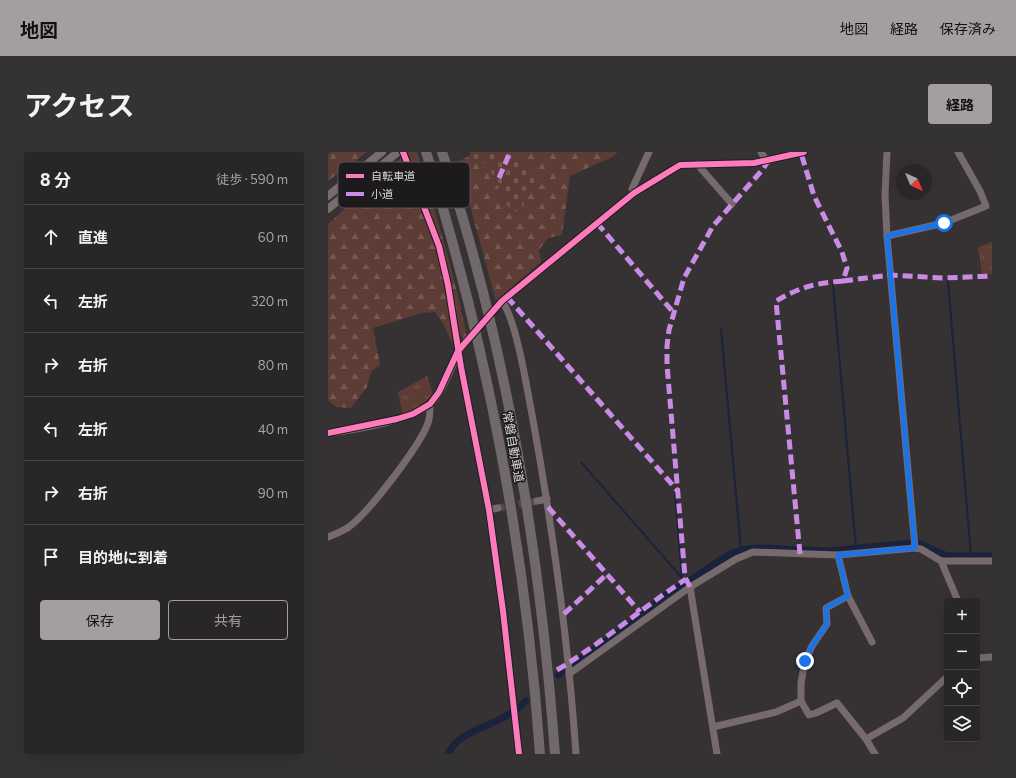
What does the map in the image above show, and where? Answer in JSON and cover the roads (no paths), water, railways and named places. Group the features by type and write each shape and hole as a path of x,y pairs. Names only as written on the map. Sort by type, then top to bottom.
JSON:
{"highway":[{"name":"常磐自動車道","path":"426,152 429,162"},
{"name":"常磐自動車道","path":"442,152 445,162"},
{"name":"常磐自動車道","path":"443,208 452,236 492,405 523,590 534,679 540,754"},
{"name":"常磐自動車道","path":"459,208 506,394 523,490 538,587 549,675 555,754"}],"main road":[{"path":"370,162 382,152"},
{"path":"386,162 398,152"},
{"path":"328,196 338,188"},
{"path":"328,209 338,201"}],"street":[{"path":"403,152 407,162"},
{"path":"634,193 632,189 649,152"},
{"path":"761,152 767,162"},
{"path":"496,308 502,301 634,193 680,165 767,162 804,152"},
{"path":"887,152 885,195 887,236 915,548"},
{"path":"887,236 944,223 986,206 980,191 958,152"},
{"path":"697,164 732,204"},
{"path":"424,208 439,246 489,510 506,634 519,754"},
{"path":"502,301 510,317 526,379 547,499 564,614 576,754"},
{"path":"328,433 345,431 413,414 430,404 439,392 458,351 467,339"},
{"path":"328,537 349,527 367,510 403,464 426,428 430,418 430,404"},
{"path":"537,501 547,499"},
{"path":"489,510 498,508"},
{"path":"569,674 690,587 736,558 753,552 838,555 915,548 921,549 941,561 992,561"},
{"path":"838,555 848,596 872,642"},
{"path":"941,561 957,598"},
{"path":"690,587 717,754"},
{"path":"848,596 826,608 827,624 812,646 805,661 801,683 801,701 809,715 837,702 866,739 875,754"},
{"path":"980,658 992,657"},
{"path":"866,739 903,718 944,680"},
{"path":"713,727 776,712 801,701"}],"waterway":[{"path":"948,281 971,556"},
{"path":"833,285 856,549"},
{"path":"721,329 741,550"},
{"path":"581,462 682,578"},
{"path":"675,493 682,578"},
{"path":"802,550 828,551 910,543"},
{"path":"918,543 947,556 992,556"},
{"path":"689,581 720,560 738,551 755,548 796,550"},
{"path":"572,665 639,618 663,597 686,583"},
{"path":"558,675 565,670"},
{"path":"518,708 526,701"},
{"path":"448,754 460,739 512,712"}],"tunnel":[{"path":"467,339 496,308"},
{"path":"498,508 537,501"}]}
